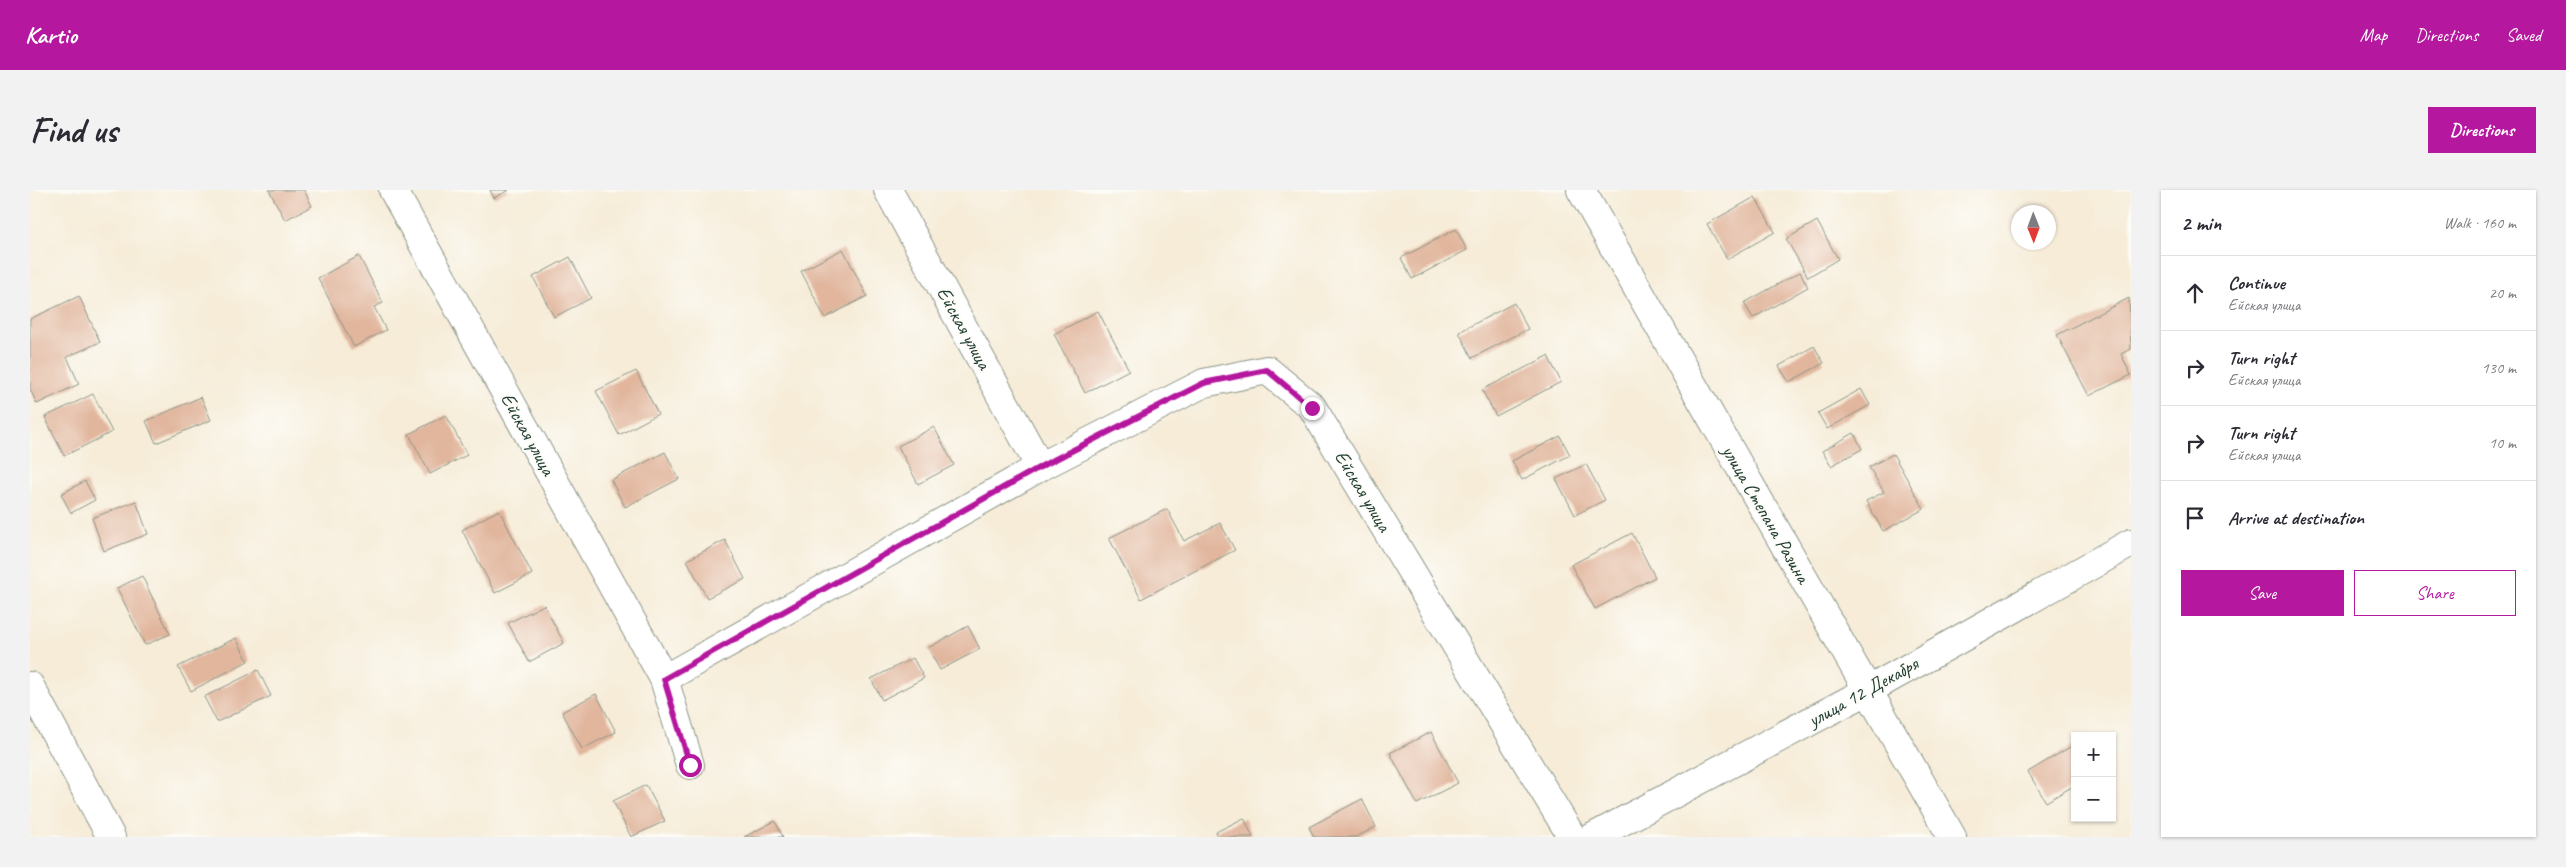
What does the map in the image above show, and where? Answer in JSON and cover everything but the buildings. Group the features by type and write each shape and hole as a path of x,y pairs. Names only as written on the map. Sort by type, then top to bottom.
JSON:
{"street":[{"name":"Ейская улица","path":"393,190 664,679 690,765"},
{"name":"Ейская улица","path":"888,190 1040,467"},
{"name":"улица Степана Разина","path":"1581,190 1952,837"},
{"name":"Ейская улица","path":"664,679 1040,467 1204,383 1267,370 1312,408 1572,837"},
{"name":"улица 12 Декабря","path":"1592,837 1867,691 2131,543"},
{"path":"30,686 111,837"}],"route":[{"path":"690,765 664,679 1040,467 1204,383 1267,370 1312,408"}]}
